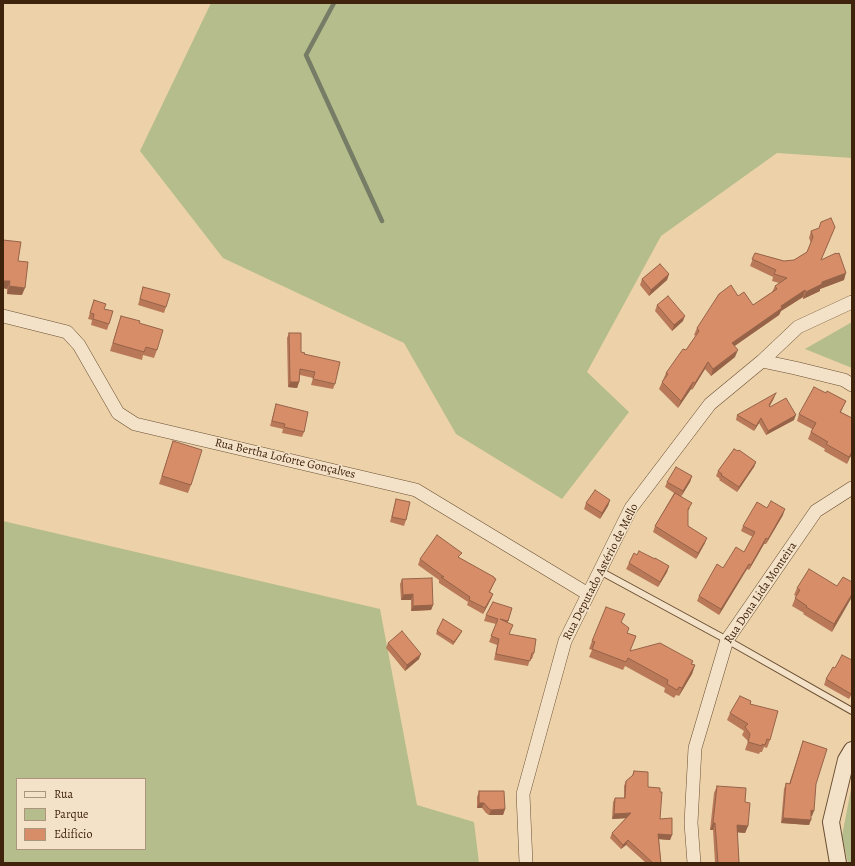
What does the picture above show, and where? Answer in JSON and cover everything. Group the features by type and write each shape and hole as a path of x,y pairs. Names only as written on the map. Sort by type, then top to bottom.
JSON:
{"street":[{"name":"Rua Deputado Astério de Mello","path":"526,863 523,794 565,641 631,508 710,404 762,361 798,327 852,302"},
{"name":"Rua Bertha Loforte Gonçalves","path":"3,316 67,332 79,345 118,413 135,424 416,490 588,594"},
{"path":"762,361 844,380 852,385"},
{"name":"Rua Dona Lida Monteira","path":"694,863 691,823 695,748 727,640 816,511 852,488"},
{"path":"838,863 831,822 846,760 852,750"}],"lane":[{"path":"600,571 727,640 852,711"}],"green space":[{"path":"211,3 852,3 852,158 777,153 661,236 587,372 629,412 562,499 456,434 404,343 223,258 140,151"},
{"path":"852,322 852,368 805,349"},
{"path":"3,521 380,609 417,805 474,822 479,863 3,863"},
{"path":"852,784 852,863 848,863 842,836"}],"building":[{"path":"831,218 835,227 821,260 839,253 846,273 822,282 822,284 806,292 805,290 732,343 738,350 713,369 708,362 695,383 693,382 681,401 662,382 668,374 666,373 683,349 686,350 699,331 697,328 719,294 731,285 738,296 744,292 753,305 777,289 775,286 787,278 774,274 776,270 752,259 755,253 784,261 794,260 807,252 813,237 811,231 819,228 821,222"},
{"path":"3,240 21,242 18,261 28,262 25,288 9,286 10,281 3,281"},
{"path":"660,264 669,274 651,290 642,279"},
{"path":"143,287 170,294 166,307 140,299"},
{"path":"668,296 685,316 674,325 657,305"},
{"path":"94,300 106,304 104,309 113,311 109,324 93,319 94,314 90,313"},
{"path":"121,316 140,321 139,323 163,330 157,350 146,347 144,352 113,343"},
{"path":"289,333 301,333 301,352 305,353 304,354 340,362 335,384 313,379 315,372 300,369 299,382 290,382"},
{"path":"814,387 826,393 827,391 846,401 840,412 852,418 852,452 849,457 826,444 828,442 811,432 816,423 799,414"},
{"path":"776,393 769,405 770,407 786,398 796,415 768,431 761,418 756,426 737,415"},
{"path":"276,404 308,412 304,432 284,427 285,424 272,421"},
{"path":"173,441 202,450 191,485 162,476"},
{"path":"734,449 739,450 756,462 739,487 721,475 722,474 718,471"},
{"path":"676,467 692,476 683,491 667,482"},
{"path":"595,490 610,500 602,513 586,503"},
{"path":"675,493 692,503 688,509 688,526 707,538 698,553 655,526"},
{"path":"396,499 410,502 406,520 392,517"},
{"path":"771,501 785,509 768,539 766,538 751,565 749,564 721,609 699,596 717,564 723,568 736,547 744,552 755,532 743,526 757,502 767,508"},
{"path":"437,535 462,553 458,557 496,579 489,592 493,594 485,608 469,600 470,597 441,577 444,577 420,559"},
{"path":"639,551 669,566 660,582 629,563 634,553 637,555"},
{"path":"809,569 837,586 843,577 852,582 852,594 834,624 806,607 807,606 795,598 800,590 797,588"},
{"path":"432,578 433,605 413,606 413,594 403,595 402,579"},
{"path":"493,602 512,608 508,621 500,619 513,625 509,634 536,639 534,653 532,653 530,661 496,654 499,639 491,636 498,619 486,615"},
{"path":"606,607 625,614 621,622 629,628 627,633 636,636 630,651 660,643 693,661 691,664 695,665 682,688 679,687 677,690 667,684 668,680 628,658 626,662 592,649 595,642 592,641"},
{"path":"443,619 462,631 454,642 437,631"},
{"path":"402,631 421,654 407,665 388,643"},
{"path":"842,655 852,660 851,694 826,679 833,667 835,668"},
{"path":"740,696 751,701 750,704 778,711 770,740 767,739 765,745 762,744 762,746 748,742 750,734 745,727 748,724 730,713"},
{"path":"803,741 827,749 816,784 814,811 811,810 811,820 783,818 786,783 790,784"},
{"path":"634,771 648,772 648,787 660,788 660,792 662,792 660,819 672,818 672,835 658,834 661,863 653,863 628,840 623,845 612,833 631,813 614,814 615,798 625,798 626,781 633,775"},
{"path":"717,786 746,788 745,802 750,803 748,826 737,825 739,862 737,863 718,863 715,823 713,823"},
{"path":"479,791 504,791 505,809 491,810 484,803 479,803"}],"waterway":[{"path":"334,3 306,55 382,221"}]}
